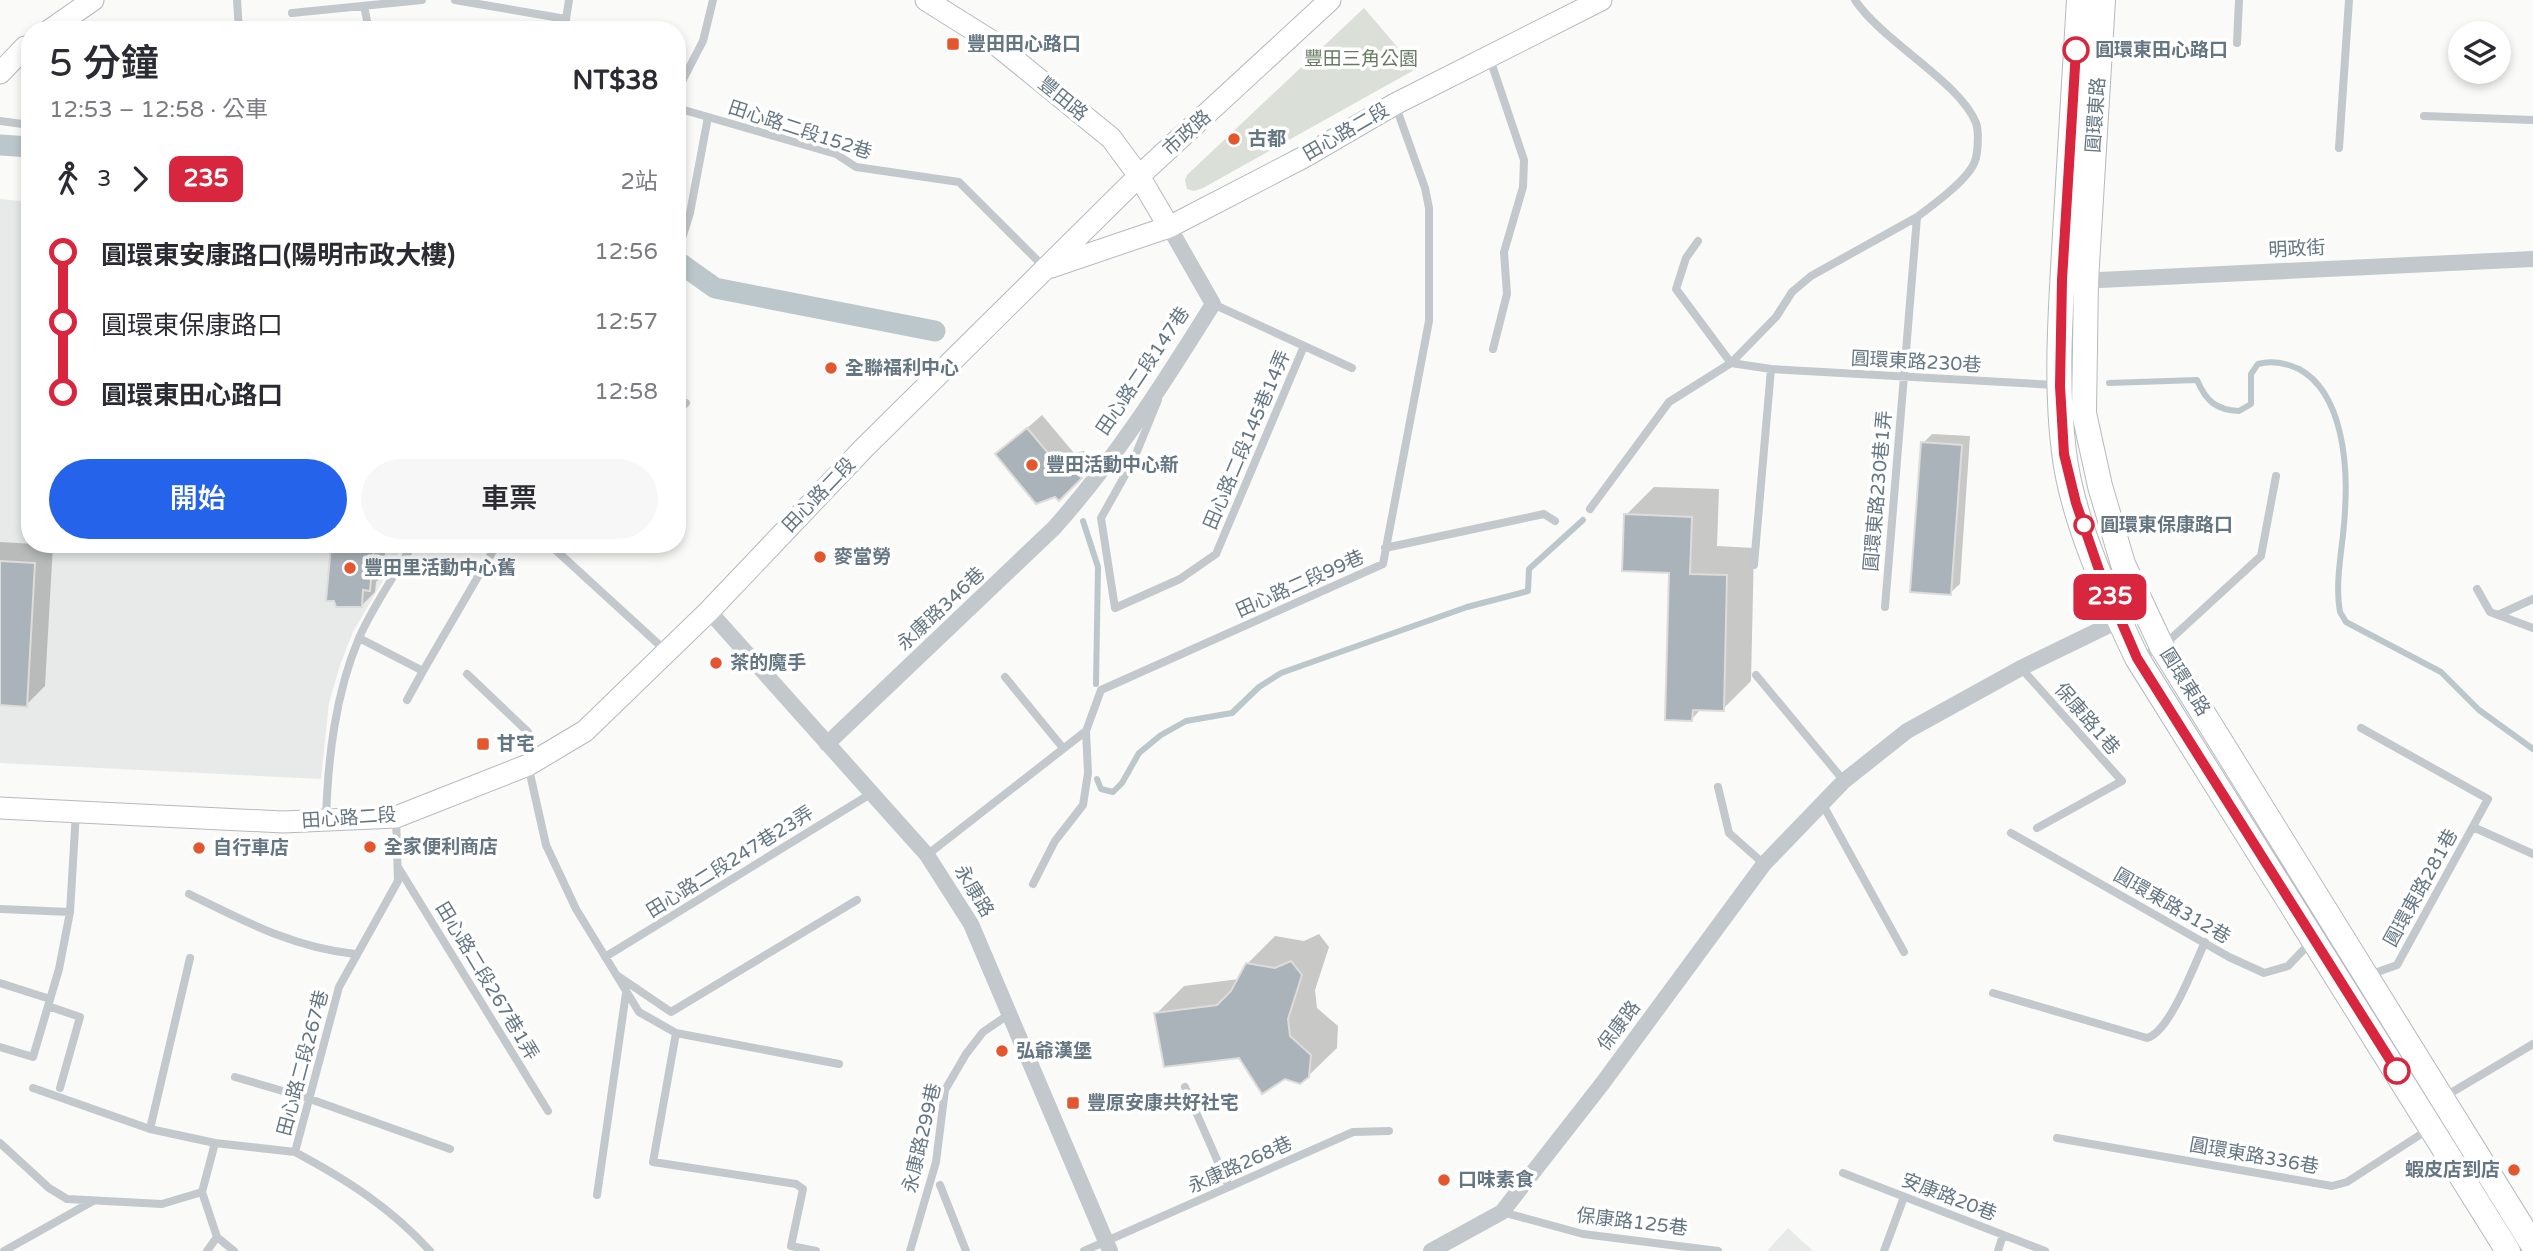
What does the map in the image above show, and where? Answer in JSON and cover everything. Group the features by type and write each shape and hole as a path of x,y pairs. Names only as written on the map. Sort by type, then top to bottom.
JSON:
{"main road":[{"name":"圓環東路","path":"2079,0 2074,281 2084,413 2100,486 2123,564 2162,647 2533,1245"},
{"name":"圓環東路","path":"2103,0 2074,281 2060,386 2064,454 2076,503 2119,621 2137,658 2508,1251"}],"street":[{"path":"63,21 93,0"},
{"name":"豐田路","path":"926,0 993,41 1111,138 1139,176 1169,227"},
{"name":"市政路","path":"1046,269 1139,176 1330,0"},
{"name":"田心路二段","path":"0,808 326,822 396,817 528,765 584,731 709,611 863,449 1046,269 1169,227 1304,157 1395,104 1601,0"},
{"path":"0,49 21,46"},
{"path":"0,62 21,49"},
{"path":"0,73 21,51"},
{"name":"田心路二段147巷","path":"1079,500 1170,372 1213,304 1169,227"},
{"name":"明政街","path":"2074,281 2533,259"},
{"name":"永康路346巷","path":"827,744 989,593 1079,500"},
{"name":"保康路","path":"1431,1251 1502,1212 1602,1084 1764,864 1844,781 1907,732 2021,667 2142,608"},
{"name":"永康路","path":"709,611 927,855 971,924 1108,1247"},
{"path":"2526,1251 2533,1245"}],"lane":[{"path":"237,0 238,21"},
{"path":"292,13 422,0"},
{"path":"455,0 566,19 569,0"},
{"path":"686,74 703,41 713,0"},
{"path":"1590,509 1669,402 1731,363 1776,317 1792,292 1811,276 1917,217 1945,195 1975,162 1977,125 1965,104 1884,33 1855,0"},
{"path":"2237,43 2239,0"},
{"path":"2339,148 2348,0"},
{"path":"365,6 368,21"},
{"path":"1490,56 1524,160 1524,187 1504,253 1507,294 1493,349"},
{"name":"田心路二段99巷","path":"1086,731 1101,690 1383,564 1429,321 1429,208 1425,188 1395,104"},
{"name":"田心路二段152巷","path":"686,111 836,154 856,167 959,183 1046,269"},
{"path":"2424,116 2533,120"},
{"path":"686,226 708,117"},
{"path":"0,121 21,124"},
{"name":"圓環東路230巷1弄","path":"1885,607 1917,217"},
{"path":"1698,242 1686,258 1675,289 1731,363"},
{"path":"1213,304 1352,368"},
{"name":"田心路二段145巷14弄","path":"1170,372 1133,461 1101,518 1115,608 1180,579 1216,554 1304,346"},
{"name":"圓環東路230巷","path":"1731,363 1771,369 2060,386"},
{"path":"1754,565 1771,369"},
{"path":"2137,658 2162,647 2261,556 2276,475"},
{"path":"1385,548 1544,514 1555,521"},
{"path":"326,822 328,775 337,710 359,638 408,553"},
{"path":"407,700 492,553"},
{"path":"559,553 666,651"},
{"path":"2477,589 2490,612 2533,628"},
{"path":"2498,615 2533,599"},
{"path":"359,638 423,671"},
{"name":"保康路1巷","path":"2021,667 2122,780 2037,828"},
{"path":"467,674 528,732 528,765 546,845 576,909 639,1012 676,1033 839,1064"},
{"path":"1756,675 1844,781"},
{"path":"1005,677 1063,747"},
{"name":"圓環東路281巷","path":"2361,728 2488,799 2397,965 2367,976"},
{"path":"927,855 1086,731"},
{"path":"1033,884 1055,841 1083,805 1088,773 1086,731"},
{"path":"1718,787 1729,833 1764,864"},
{"name":"田心路二段247巷23弄","path":"605,957 872,793"},
{"path":"1823,805 1904,951"},
{"path":"0,1047 33,1057 70,912 76,810"},
{"name":"田心路二段267巷","path":"33,1088 150,1129 215,1143 296,1152 339,987 398,881 396,817"},
{"path":"2473,827 2533,854"},
{"name":"圓環東路312巷","path":"2011,833 2264,973 2288,967 2314,939"},
{"name":"田心路二段267巷1弄","path":"398,867 548,1111"},
{"path":"189,894 275,936 321,951 355,954"},
{"path":"615,974 671,1012 857,901"},
{"path":"0,909 70,912"},
{"path":"1993,993 2147,1038 2154,1036 2166,1023 2205,942"},
{"path":"150,1129 190,958"},
{"path":"0,983 80,1017 61,1088"},
{"path":"597,1195 626,993"},
{"name":"永康路299巷","path":"910,1251 936,1162 946,1090 966,1054 983,1032 1011,1013"},
{"path":"676,1033 653,1163 796,1184 803,1189 791,1246 816,1251"},
{"path":"2441,1098 2533,1045"},
{"path":"235,1077 310,1099 450,1149"},
{"path":"1185,1087 1229,1187"},
{"name":"圓環東路336巷","path":"2056,1138 2332,1186 2347,1182 2432,1127"},
{"name":"永康路268巷","path":"1084,1251 1108,1247 1229,1187 1353,1132 1389,1131"},
{"path":"0,1143 49,1188 68,1199 162,1204 202,1192"},
{"path":"215,1143 202,1192 217,1237 234,1251"},
{"path":"296,1152 358,1186 409,1228 430,1251"},
{"name":"安康路20巷","path":"1843,1173 2045,1251"},
{"path":"940,1185 966,1251"},
{"path":"1884,1251 1904,1197"},
{"path":"4,1251 96,1199"},
{"name":"保康路125巷","path":"1502,1212 1583,1234 1718,1251"},
{"path":"1998,1251 2003,1235"},
{"path":"207,1251 217,1237"}],"shaded area":[{"path":"0,199 21,201 21,553 399,553 353,632 340,665 329,703 321,779 0,763"},
{"path":"1788,1228 1813,1251 1767,1251"}],"green space":[{"name":"豐田三角公園","path":"1364,8 1416,69 1203,188 1194,191 1187,189 1187,175"}],"building":[{"name":"豐田活動中心新","path":"1027,428 1059,466 1069,464 1082,478 1059,501 1055,497 1036,504 995,454"},
{"path":"1921,442 1962,445 1951,595 1910,592"},
{"path":"1624,514 1692,517 1690,574 1727,575 1724,711 1693,710 1692,721 1665,720 1669,573 1622,571"},
{"name":"豐田里活動中心舊","path":"330,553 373,553 370,591 363,590 362,607 336,607 334,601 326,601"},
{"path":"0,561 35,563 27,707 0,705"},
{"path":"1291,961 1302,975 1288,1019 1290,1036 1311,1055 1309,1077 1300,1084 1285,1079 1262,1094 1239,1058 1164,1067 1154,1013 1217,1005 1231,991 1246,963 1275,968"}],"waterway":[{"path":"0,145 21,146"},
{"path":"686,267 715,288 935,331"},
{"path":"2109,383 2197,380 2204,394 2213,403 2224,409 2239,411 2251,404 2251,374 2258,364 2274,362 2289,365 2314,380 2334,412 2343,452 2346,492 2339,574 2340,612 2346,622 2441,672 2479,710 2533,749"},
{"path":"1097,779 1101,789 1113,792 1122,783 1139,753 1161,735 1186,721 1232,713 1259,687 1281,673 1467,607 1528,591 1529,569 1583,520"},
{"path":"1083,521 1098,567 1096,684"}],"bus line":[{"name":"235","path":"2076,50 2062,280 2060,386 2064,454 2076,503 2119,621 2137,658 2397,1071"}],"place":[{"name":"豐田田心路口","path":"953,44"},
{"name":"圓環東田心路口","path":"2076,50"},
{"name":"古都","path":"1234,139"},
{"name":"全聯福利中心","path":"831,368"},
{"name":"豐田活動中心新","path":"1032,465"},
{"name":"圓環東保康路口","path":"2084,525"},
{"name":"麥當勞","path":"820,557"},
{"name":"豐田里活動中心舊","path":"350,568"},
{"name":"茶的魔手","path":"716,663"},
{"name":"甘宅","path":"483,744"},
{"name":"全家便利商店","path":"370,847"},
{"name":"自行車店","path":"199,848"},
{"name":"弘爺漢堡","path":"1002,1051"},
{"name":"豐原安康共好社宅","path":"1073,1103"},
{"name":"蝦皮店到店","path":"2514,1170"},
{"name":"口味素食","path":"1444,1180"}]}
